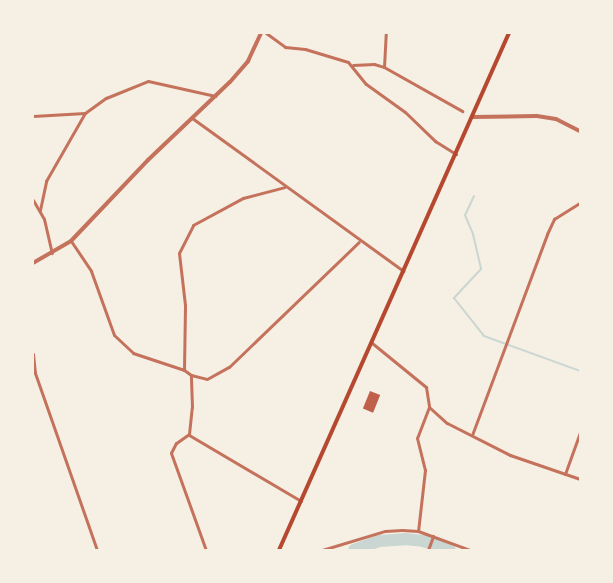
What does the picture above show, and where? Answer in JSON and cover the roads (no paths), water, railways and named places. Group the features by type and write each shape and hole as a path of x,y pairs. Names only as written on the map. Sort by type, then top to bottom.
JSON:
{"main road":[{"path":"279,550 509,33"}],"street":[{"path":"33,263 71,241 216,96 248,61 261,33"},
{"path":"267,33 285,47 305,49 352,65 374,64 384,67 462,111"},
{"path":"384,67 386,33"},
{"path":"352,65 366,84 405,112 435,141 456,154"},
{"path":"40,210 46,181 85,113 106,98 148,81 216,96"},
{"path":"33,116 85,113"},
{"path":"472,117 537,116 556,119 580,131"},
{"path":"192,118 359,242 403,271"},
{"path":"184,370 185,305 179,253 186,236 193,225 243,198 285,187"},
{"path":"33,200 40,210 52,253"},
{"path":"472,435 547,234 554,219 580,203"},
{"path":"71,241 91,271 114,334 133,353 207,379 229,367 359,242"},
{"path":"372,343 423,382 426,387 429,407 417,438 425,470 424,504 418,531"},
{"path":"33,354 35,372 97,550"},
{"path":"189,435 192,407 191,375"},
{"path":"429,407 447,423 510,456 580,479"},
{"path":"565,474 580,432"},
{"path":"189,435 301,501"},
{"path":"189,435 176,443 171,453 206,550"},
{"path":"322,550 385,531 418,531 470,550"},
{"path":"428,550 433,536"}],"waterway":[{"path":"474,196 465,215 473,234 481,269 454,298 484,336 580,371"},
{"path":"354,550 379,541 405,539 423,541 450,550"}]}
